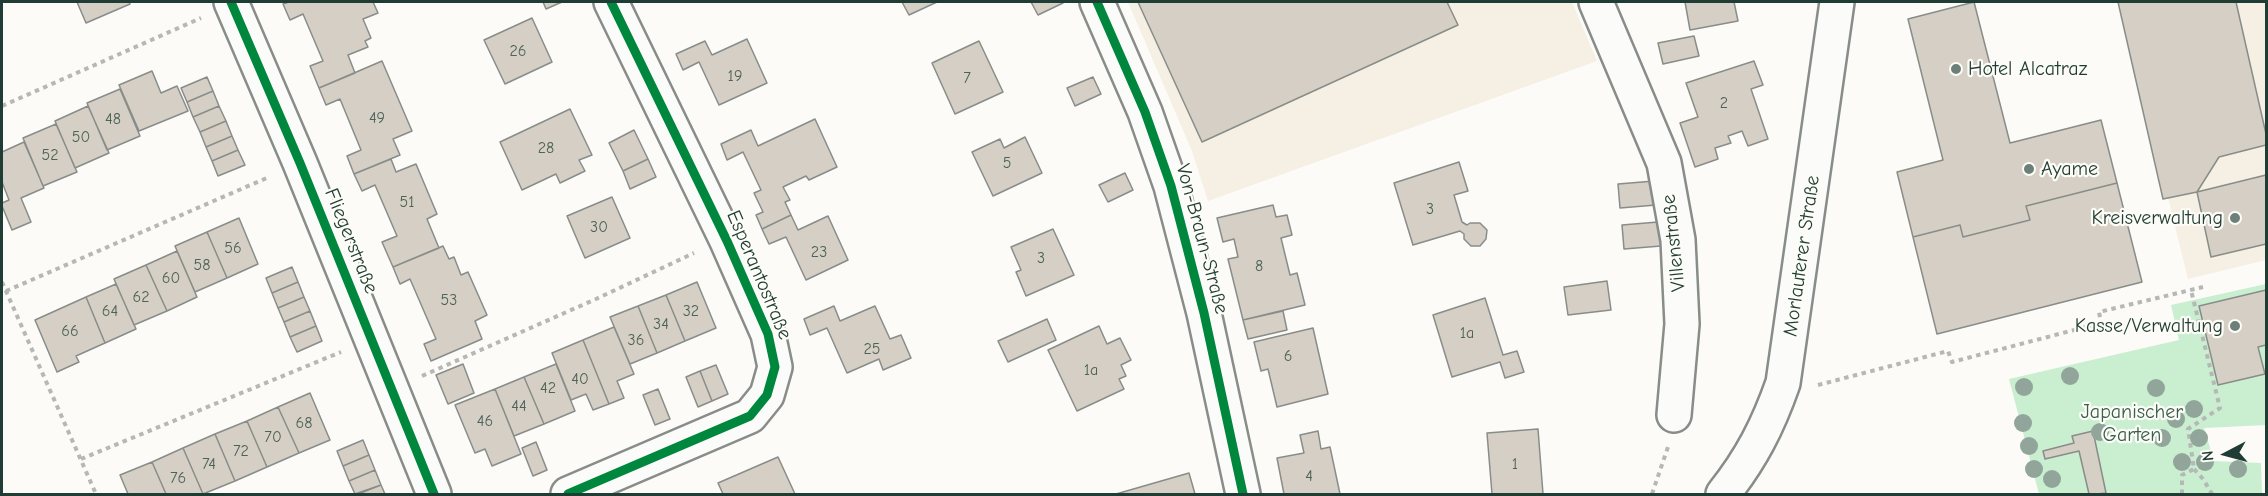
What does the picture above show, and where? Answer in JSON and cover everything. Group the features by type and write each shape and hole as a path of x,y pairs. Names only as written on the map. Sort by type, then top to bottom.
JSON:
{"street":[{"name":"Esperantostraße","path":"568,495 750,416 767,395 775,367 768,334 612,2"},
{"name":"Von-Braun-Straße","path":"1097,2 1145,112 1171,186 1204,313 1243,495"},
{"name":"Villenstraße","path":"1596,2 1664,163 1678,240 1682,324 1674,415"},
{"name":"Morlauterer Straße","path":"1723,495 1767,427 1784,383 1837,2"},
{"name":"Fliegerstraße","path":"218,9 300,163 434,495"}],"path":[{"path":"2,106 218,9"},
{"path":"6,291 270,176"},
{"path":"422,376 699,251"},
{"path":"2,282 96,495"},
{"path":"1816,385 1948,351 1952,362 2102,322 2099,312 2203,287"},
{"path":"2191,290 2220,408 2188,429 2194,470 2203,479 2212,495"},
{"path":"81,459 351,348"},
{"path":"1652,495 1668,445 1674,415"},
{"path":"2182,495 2182,475 2194,470"}],"shaded area":[{"path":"1128,2 1572,2 1597,61 1208,201 1192,151"},
{"path":"2120,2 2266,2 2266,260 2188,279"}],"green space":[{"name":"Japanischer Garten","path":"2266,284 2266,425 2204,428 2214,461 2261,463 2262,494 2039,494 2009,379 2179,340 2171,305"}],"building":[{"path":"77,2 129,2 130,4 86,23"},
{"path":"289,2 373,2 378,13 363,19 371,38 365,41 368,47 348,55 355,73 319,88 310,66 323,61 303,14 290,20 283,4"},
{"path":"543,2 562,2 546,9"},
{"path":"902,2 937,2 909,15"},
{"path":"1031,2 1062,2 1063,3 1038,15"},
{"path":"1138,2 1447,2 1458,25 1202,142"},
{"path":"1685,2 1734,2 1738,21 1690,30"},
{"name":"Hotel Alcatraz","path":"1974,2 2010,143 2101,120 2117,183 2026,206 2030,220 1963,237 1960,225 1913,237 1897,172 1943,160 1908,19"},
{"path":"2118,2 2236,2 2266,134 2266,145 2219,157 2197,192 2163,199"},
{"path":"532,18 552,62 505,84 484,40"},
{"path":"1694,36 1699,56 1663,64 1658,43"},
{"path":"747,39 767,83 719,105 699,62 683,70 676,54 705,41 712,55"},
{"path":"979,41 1003,92 955,114 932,63"},
{"path":"382,61 412,131 393,139 400,155 354,174 347,156 361,150 340,99 326,105 319,88"},
{"path":"1754,61 1763,85 1751,89 1768,139 1748,146 1742,131 1728,136 1731,143 1715,148 1718,159 1695,167 1680,123 1698,117 1686,83"},
{"path":"152,71 161,93 177,86 188,111 139,131 119,85"},
{"path":"207,77 213,91 187,102 181,88"},
{"path":"1093,77 1101,94 1075,106 1067,88"},
{"path":"120,89 140,136 107,150 87,103"},
{"path":"213,91 219,106 193,117 187,102"},
{"path":"88,106 109,153 75,168 55,121"},
{"path":"219,106 226,121 200,132 193,117"},
{"path":"570,109 592,155 579,160 585,171 560,183 556,174 522,190 500,142"},
{"path":"815,119 837,167 809,180 806,176 783,187 790,200 785,202 791,215 762,229 756,215 763,212 754,193 761,190 743,152 727,160 721,144 751,130 758,146"},
{"path":"226,121 232,136 206,147 200,132"},
{"path":"56,124 77,172 43,186 23,138"},
{"path":"634,130 648,159 623,171 609,143"},
{"path":"232,136 238,150 212,161 206,147"},
{"path":"1025,137 1042,173 993,196 972,152 1000,139 1004,148"},
{"path":"24,142 44,188 21,198 31,222 12,230 2,206 2,203 9,200 2,182 2,152"},
{"path":"238,150 245,165 218,176 212,161"},
{"path":"391,159 396,172 416,164 437,214 427,219 439,248 393,267 382,242 397,236 375,185 362,191 354,174"},
{"path":"648,159 656,177 630,189 623,171"},
{"path":"1459,162 1468,191 1454,195 1462,222 1467,225 1480,223 1487,230 1486,239 1480,246 1471,246 1460,231 1413,245 1394,183"},
{"path":"1125,173 1133,190 1108,202 1099,185"},
{"name":"Kreisverwaltung","path":"2266,175 2266,244 2211,257 2197,192"},
{"path":"1654,181 1656,205 1620,208 1618,184"},
{"path":"2117,183 2142,282 1937,334 1913,237 1960,225 1963,237 2030,220 2026,206"},
{"path":"612,197 630,238 585,258 567,216"},
{"path":"1273,205 1276,217 1287,215 1292,235 1281,238 1290,275 1297,273 1305,305 1243,320 1228,259 1238,257 1234,239 1223,242 1217,218"},
{"path":"791,215 798,230 828,216 848,260 806,280 786,237 769,244 762,229"},
{"path":"239,218 258,264 227,278 207,232"},
{"path":"1658,222 1661,246 1624,249 1622,225"},
{"path":"1053,229 1074,275 1026,296 1016,272 1021,270 1011,247"},
{"path":"207,232 227,278 195,292 175,246"},
{"path":"443,246 449,259 454,257 461,275 468,272 487,315 475,321 482,339 431,361 424,344 436,339 410,279 400,284 393,267"},
{"path":"177,251 197,297 167,311 146,265"},
{"path":"146,265 167,311 134,325 114,279"},
{"path":"292,267 298,282 272,293 266,278"},
{"path":"1607,281 1611,310 1568,315 1564,287"},
{"path":"298,282 304,297 278,308 272,293"},
{"path":"697,282 716,328 685,341 666,295"},
{"path":"116,284 136,329 105,343 86,297"},
{"name":"Kasse/Verwaltung","path":"2266,290 2266,345 2258,347 2265,374 2218,385 2199,306"},
{"path":"666,295 685,341 657,353 638,306"},
{"path":"86,297 105,343 76,356 79,362 57,372 35,320"},
{"path":"304,297 310,311 284,322 278,308"},
{"path":"1485,298 1503,355 1517,351 1524,372 1505,378 1500,362 1452,377 1433,315"},
{"path":"638,306 657,353 630,364 610,317"},
{"path":"834,306 840,321 875,306 890,339 901,335 911,358 883,370 879,359 847,373 827,328 810,335 804,319"},
{"path":"310,311 316,326 290,337 284,322"},
{"path":"1283,311 1287,330 1248,339 1243,320"},
{"path":"1047,319 1056,340 1008,362 998,341"},
{"path":"316,326 322,341 297,352 290,337"},
{"path":"1099,326 1107,344 1120,338 1131,360 1121,365 1126,376 1119,379 1124,389 1077,411 1048,350"},
{"path":"614,327 634,374 617,381 624,398 609,404 583,340"},
{"path":"1313,328 1328,394 1277,407 1268,369 1261,371 1254,342"},
{"path":"583,340 609,404 593,410 586,394 571,400 552,353"},
{"path":"463,364 474,393 448,404 436,375"},
{"path":"556,364 575,411 544,424 524,377"},
{"path":"716,365 728,394 712,401 700,371"},
{"path":"700,371 712,401 698,407 686,377"},
{"path":"524,377 544,424 514,436 495,389"},
{"path":"495,389 521,454 492,466 485,449 475,453 455,405"},
{"path":"658,389 670,419 655,425 643,395"},
{"path":"310,393 330,440 299,453 278,407"},
{"path":"278,407 299,453 267,467 247,421"},
{"path":"247,421 267,467 235,481 215,434"},
{"path":"1538,429 1543,494 1492,494 1487,433"},
{"path":"1318,431 1321,449 1330,447 1340,494 1284,494 1277,458 1304,453 1300,435"},
{"path":"2093,431 2106,493 2089,494 2079,451 2045,459 2043,451 2074,443 2072,436"},
{"path":"215,434 235,481 203,494 183,448"},
{"path":"363,440 369,455 343,466 337,451"},
{"path":"536,442 547,470 533,476 522,448"},
{"path":"183,448 203,494 166,494 152,462"},
{"path":"369,455 375,470 349,481 343,466"},
{"path":"778,457 795,494 723,494 718,483"},
{"path":"152,462 166,494 128,494 120,475"},
{"path":"375,470 381,485 355,494 349,481"},
{"path":"1189,473 1195,494 1116,494"},
{"path":"381,485 385,494 358,494"}],"cycle path":[{"path":"231,2 300,163 434,494"},
{"path":"568,494 750,416 767,395 775,367 768,334 727,241 611,2"},
{"path":"1097,2 1145,112 1171,186 1204,313 1243,494"}],"place":[{"name":"Hotel Alcatraz","path":"1956,69"},
{"name":"Ayame","path":"2029,169"},
{"name":"Kreisverwaltung","path":"2235,218"},
{"name":"Kasse/Verwaltung","path":"2235,326"}]}
